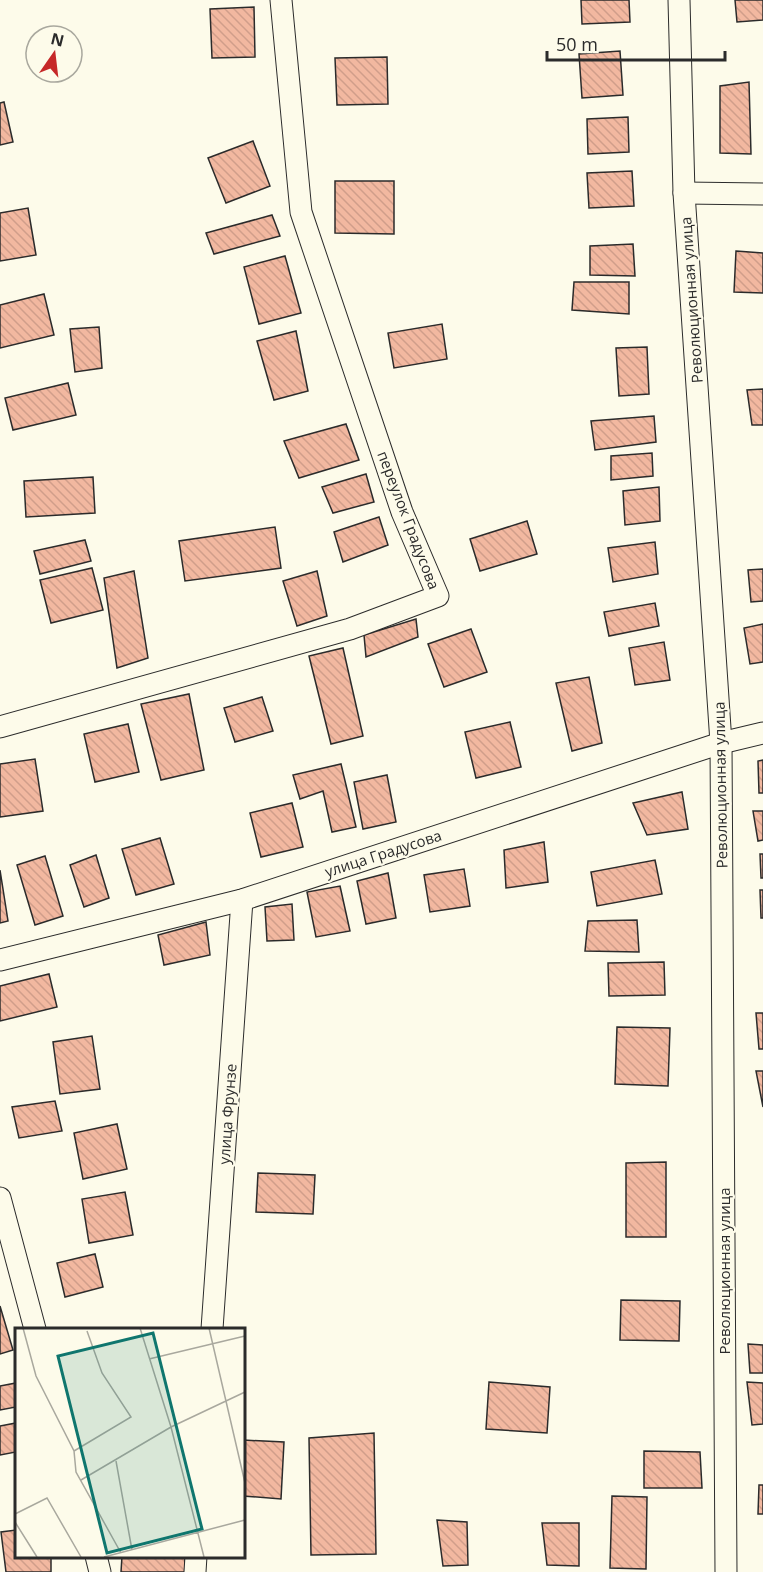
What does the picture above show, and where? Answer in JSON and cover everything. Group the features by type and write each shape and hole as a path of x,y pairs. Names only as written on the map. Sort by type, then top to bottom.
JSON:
{"street":[{"name":"переулок Градусова","path":"0,727 350,629 438,596 402,512 301,212 280,0"},
{"name":"Революционная улица","path":"679,0 684,193 721,743 726,1572"},
{"path":"684,193 763,194"},
{"name":"улица Градусова","path":"0,960 242,900 721,743 763,733"},
{"name":"улица Фрунзе","path":"212,1328 242,900"},
{"path":"0,1198 35,1328"},
{"path":"96,1557 100,1572"},
{"path":"195,1572 196,1557"}],"building":[{"path":"581,0 629,0 630,22 582,24"},
{"path":"735,0 763,0 763,20 737,22"},
{"path":"254,7 255,57 212,58 210,9"},
{"path":"620,51 623,95 582,98 579,54"},
{"path":"387,57 388,104 337,105 335,58"},
{"path":"749,82 751,154 720,153 720,86"},
{"path":"4,102 13,142 0,145 0,103"},
{"path":"628,117 629,152 588,154 587,119"},
{"path":"253,141 270,186 226,203 208,158"},
{"path":"632,171 634,206 589,208 587,173"},
{"path":"335,181 394,181 394,234 335,233"},
{"path":"28,208 36,255 0,261 0,213"},
{"path":"272,215 280,236 214,254 206,233"},
{"path":"633,244 635,276 590,275 590,246"},
{"path":"736,251 763,253 763,293 734,292"},
{"path":"285,256 301,313 259,324 244,267"},
{"path":"574,282 629,282 629,314 572,310"},
{"path":"44,294 54,335 0,348 0,305"},
{"path":"442,324 447,359 394,368 388,333"},
{"path":"99,327 102,368 75,372 70,329"},
{"path":"296,331 308,391 274,400 257,341"},
{"path":"647,347 649,394 619,396 616,348"},
{"path":"68,383 76,415 13,430 5,398"},
{"path":"763,389 763,425 752,425 747,390"},
{"path":"654,416 656,442 595,450 591,421"},
{"path":"346,424 359,460 299,478 284,441"},
{"path":"652,453 653,476 611,480 611,456"},
{"path":"366,474 374,502 333,513 322,487"},
{"path":"93,477 95,513 26,517 24,481"},
{"path":"659,487 660,521 625,525 623,491"},
{"path":"379,517 388,545 343,562 334,532"},
{"path":"527,521 537,554 480,571 470,539"},
{"path":"275,527 281,568 185,581 179,541"},
{"path":"85,540 91,561 40,574 34,551"},
{"path":"655,542 658,574 613,582 608,548"},
{"path":"92,568 103,610 51,623 40,580"},
{"path":"763,569 763,601 751,602 748,570"},
{"path":"134,571 148,658 117,668 104,578"},
{"path":"317,571 327,616 297,626 283,581"},
{"path":"655,603 659,626 609,636 604,612"},
{"path":"416,619 418,637 366,657 364,635"},
{"path":"763,624 763,662 750,664 744,628"},
{"path":"471,629 487,672 444,687 428,644"},
{"path":"664,642 670,680 635,685 629,648"},
{"path":"343,648 363,736 331,744 309,656"},
{"path":"589,677 602,743 572,751 556,683"},
{"path":"189,694 204,770 161,780 141,704"},
{"path":"262,697 273,731 235,742 224,708"},
{"path":"510,722 521,767 476,778 465,732"},
{"path":"128,724 139,772 95,782 84,734"},
{"path":"35,759 43,811 0,817 0,764"},
{"path":"763,760 763,793 759,793 758,761"},
{"path":"341,764 356,827 332,832 323,791 300,799 293,775"},
{"path":"387,775 396,822 363,829 354,782"},
{"path":"682,792 688,829 647,835 633,803"},
{"path":"292,803 303,847 261,857 250,813"},
{"path":"753,811 763,811 763,840 758,841"},
{"path":"160,838 174,884 136,895 122,849"},
{"path":"544,842 548,882 506,888 504,850"},
{"path":"760,854 763,854 763,878 761,878"},
{"path":"96,855 109,898 84,907 70,865"},
{"path":"45,856 63,916 35,925 17,865"},
{"path":"655,860 662,894 597,906 591,872"},
{"path":"464,869 470,906 430,912 424,875"},
{"path":"0,870 8,921 0,923"},
{"path":"388,873 396,918 366,924 357,881"},
{"path":"340,886 350,931 316,937 307,892"},
{"path":"760,890 763,890 763,918 761,918"},
{"path":"292,904 294,940 267,941 265,907"},
{"path":"637,920 639,952 585,951 588,921"},
{"path":"206,922 210,955 164,965 158,935"},
{"path":"664,962 665,995 609,996 608,963"},
{"path":"49,974 57,1007 0,1021 0,986"},
{"path":"756,1013 763,1013 763,1049 759,1049"},
{"path":"617,1027 670,1028 668,1086 615,1084"},
{"path":"92,1036 100,1089 60,1094 53,1042"},
{"path":"756,1071 763,1071 763,1107"},
{"path":"55,1101 62,1131 19,1138 12,1107"},
{"path":"117,1124 127,1169 83,1179 74,1133"},
{"path":"666,1162 666,1237 626,1237 626,1163"},
{"path":"258,1173 315,1175 313,1214 256,1212"},
{"path":"125,1192 133,1235 89,1243 82,1199"},
{"path":"95,1254 103,1287 65,1297 57,1263"},
{"path":"621,1300 680,1301 679,1341 620,1340"},
{"path":"0,1306 13,1350 0,1354"},
{"path":"748,1344 763,1345 763,1373 750,1373"},
{"path":"489,1382 550,1387 547,1433 486,1429"},
{"path":"747,1382 763,1383 763,1424 752,1425"},
{"path":"15,1383 15,1407 0,1410 0,1386"},
{"path":"15,1423 15,1452 0,1455 0,1426"},
{"path":"374,1433 376,1554 311,1555 309,1438"},
{"path":"244,1440 284,1442 281,1499 244,1496"},
{"path":"644,1451 700,1452 702,1488 644,1488"},
{"path":"759,1485 763,1485 763,1514 758,1514"},
{"path":"612,1496 647,1497 646,1569 610,1568"},
{"path":"437,1520 467,1522 468,1565 443,1566"},
{"path":"542,1523 579,1523 579,1566 547,1565"},
{"path":"15,1530 15,1557 51,1557 51,1572 6,1572 1,1532"},
{"path":"122,1557 185,1557 185,1572 121,1572"}]}
